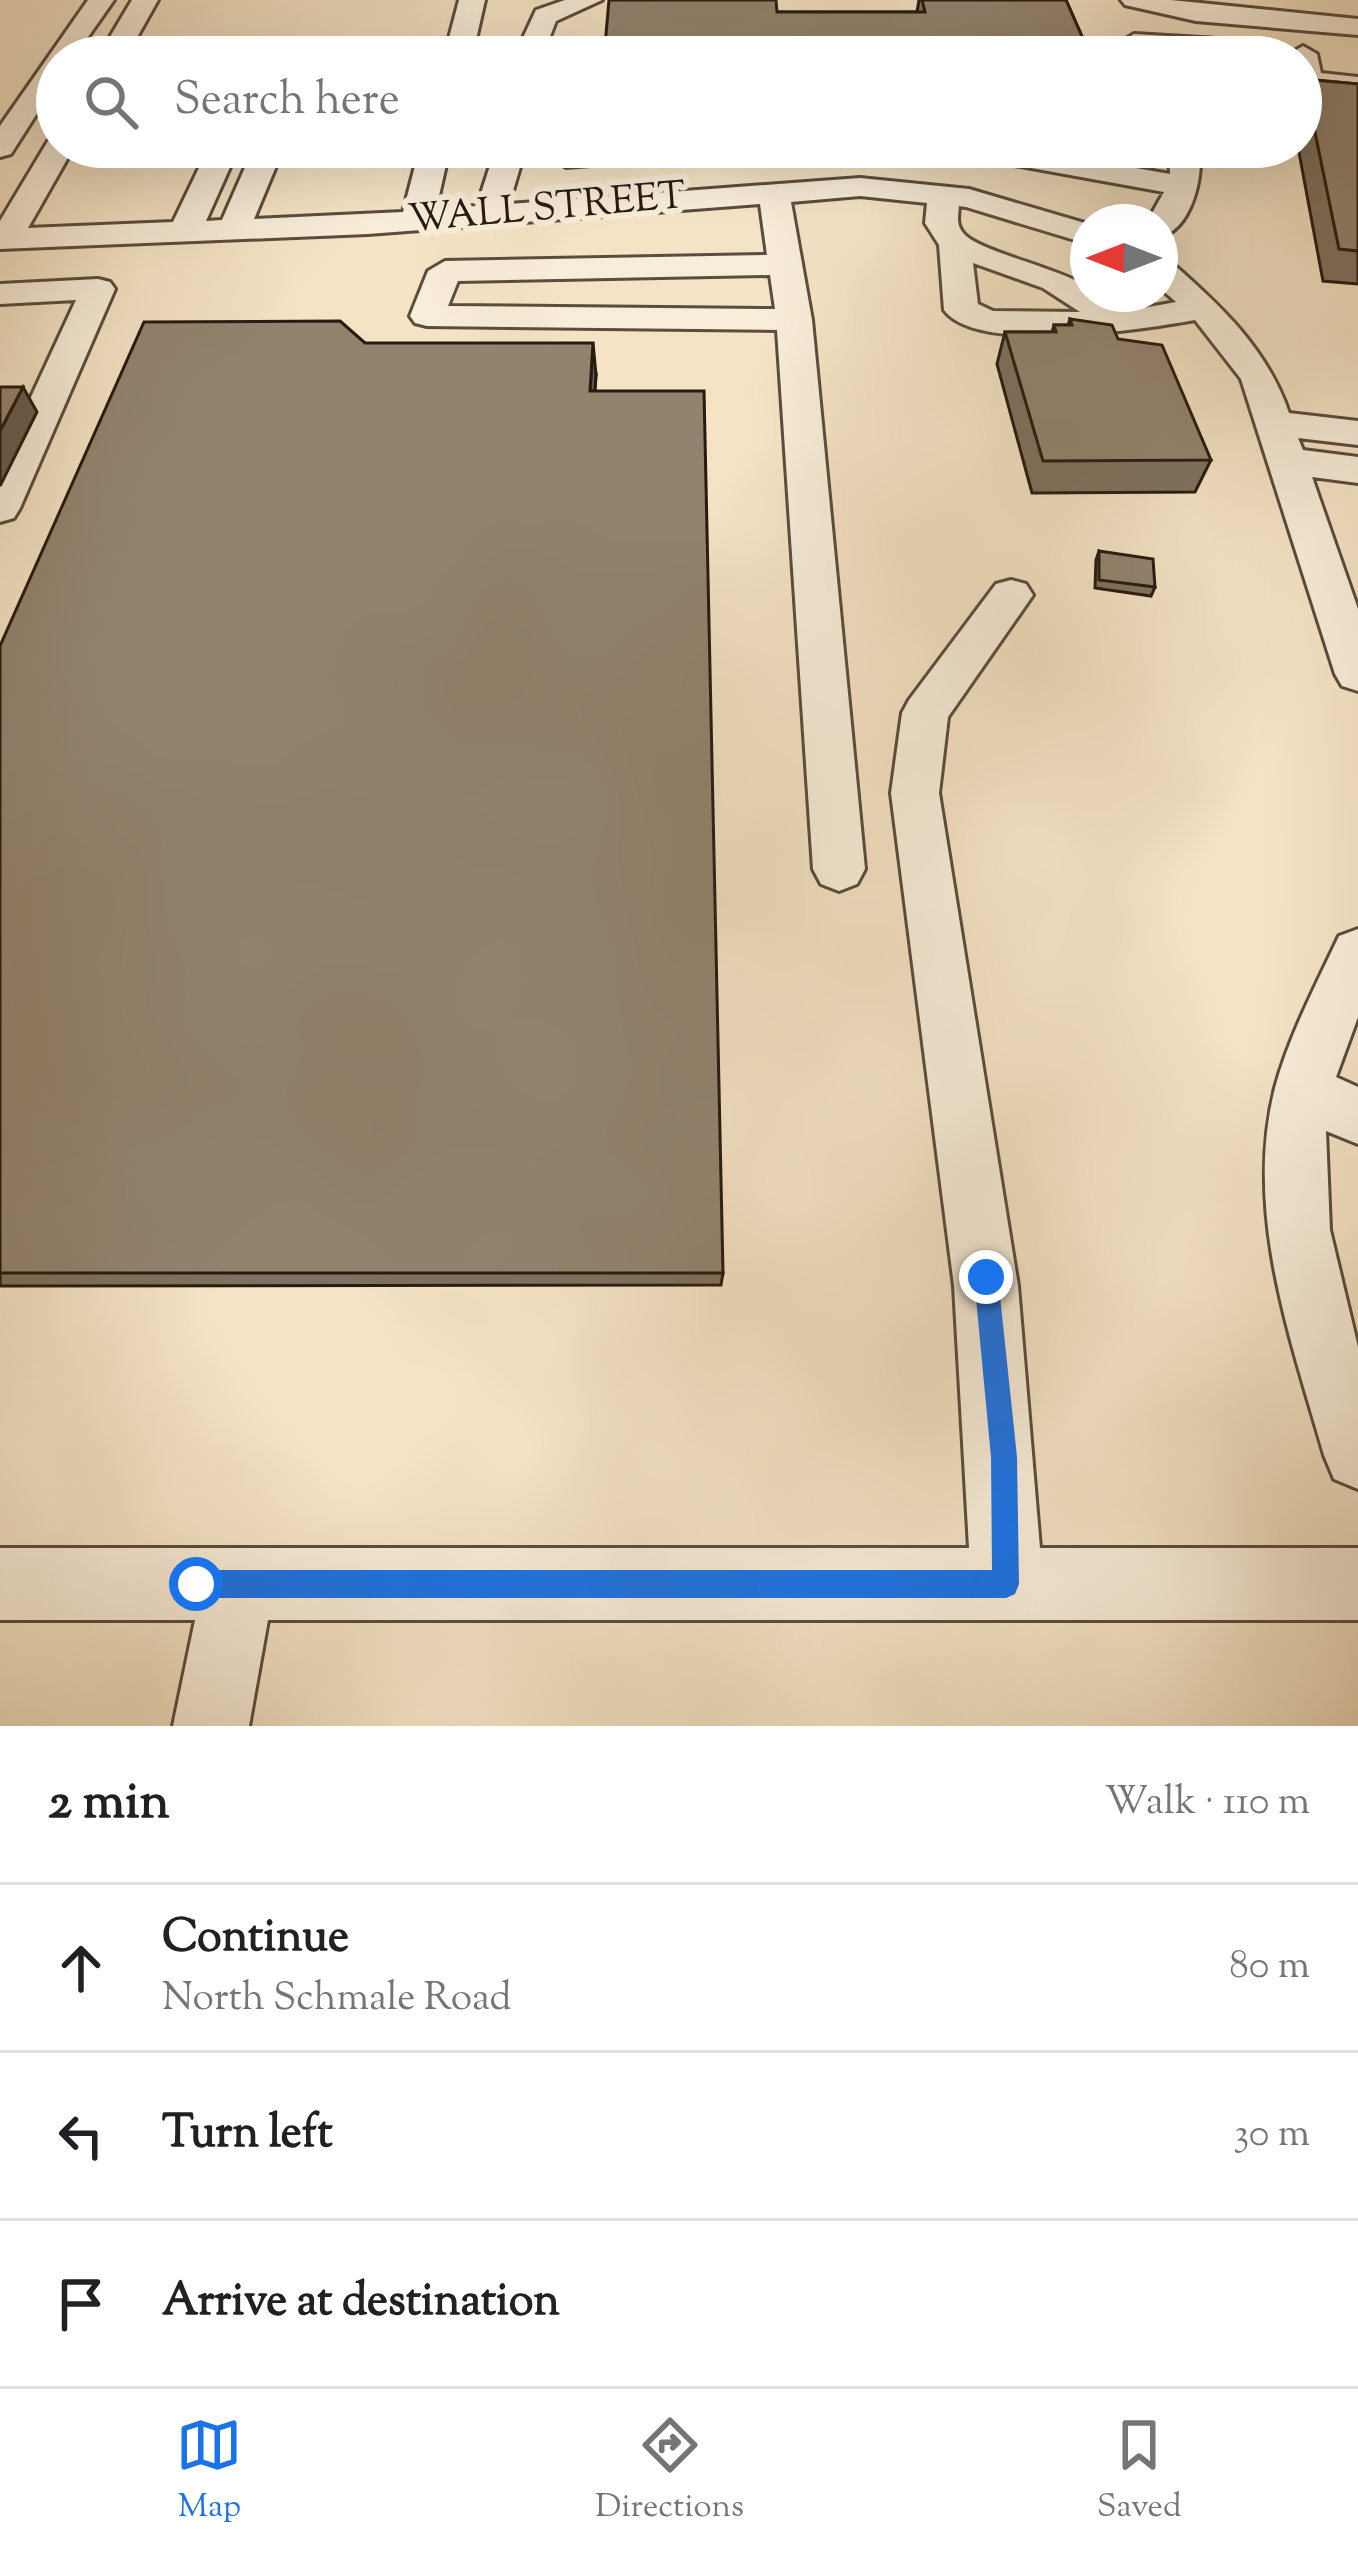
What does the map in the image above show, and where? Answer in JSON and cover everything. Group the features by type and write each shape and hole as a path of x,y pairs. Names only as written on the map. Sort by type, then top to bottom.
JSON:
{"street":[{"path":"75,36 101,0"},
{"path":"124,36 145,0"},
{"path":"463,36 472,0"},
{"path":"537,36 545,16 590,0"},
{"path":"1136,36 1132,0 1196,13 1358,27"},
{"path":"1322,56 1358,59"},
{"path":"1322,81 1358,85"},
{"path":"0,148 36,93"},
{"path":"3,238 46,168"},
{"path":"184,233 214,168"},
{"path":"233,231 260,168"},
{"path":"417,220 430,168"},
{"path":"490,215 505,168"},
{"path":"1082,168 1183,186"},
{"path":"1173,204 1186,168"},
{"name":"WALL STREET","path":"3,238 233,231 490,215 736,182 774,190 860,187 944,194 1014,209 1070,228"},
{"path":"774,190 794,320 838,869"},
{"path":"944,194 941,223 956,245 962,310 968,316 988,321 1121,322 1203,308"},
{"path":"956,245 1054,281 1121,322"},
{"path":"785,265 445,271 427,316 794,320"},
{"path":"1178,286 1251,366 1275,423 1358,674"},
{"path":"0,294 98,289 0,508"},
{"path":"1275,423 1358,433"},
{"path":"1288,461 1358,470"},
{"path":"1006,1584 1004,1457 986,1277 915,793 925,713 1011,595"},
{"path":"1358,953 1303,1091 1293,1172 1305,1272 1358,1455"},
{"path":"1303,1091 1358,1116"},
{"path":"0,1584 1358,1584"},
{"path":"211,1726 238,1584"}],"building":[{"path":"609,0 776,0 777,12 925,12 922,0 1066,0 1082,36 606,36"},
{"path":"1322,81 1358,84 1358,251 1339,249 1322,166"},
{"path":"1070,319 1112,325 1118,339 1162,345 1211,460 1043,461 1005,332 1056,332 1054,325 1072,325"},
{"path":"340,321 365,343 593,343 590,391 704,391 723,1273 0,1273 0,646 144,322"},
{"path":"0,387 23,387 0,431"},
{"path":"1099,551 1153,559 1155,587 1099,580"}],"route":[{"path":"196,1584 1006,1584 1004,1457 986,1277"}]}
